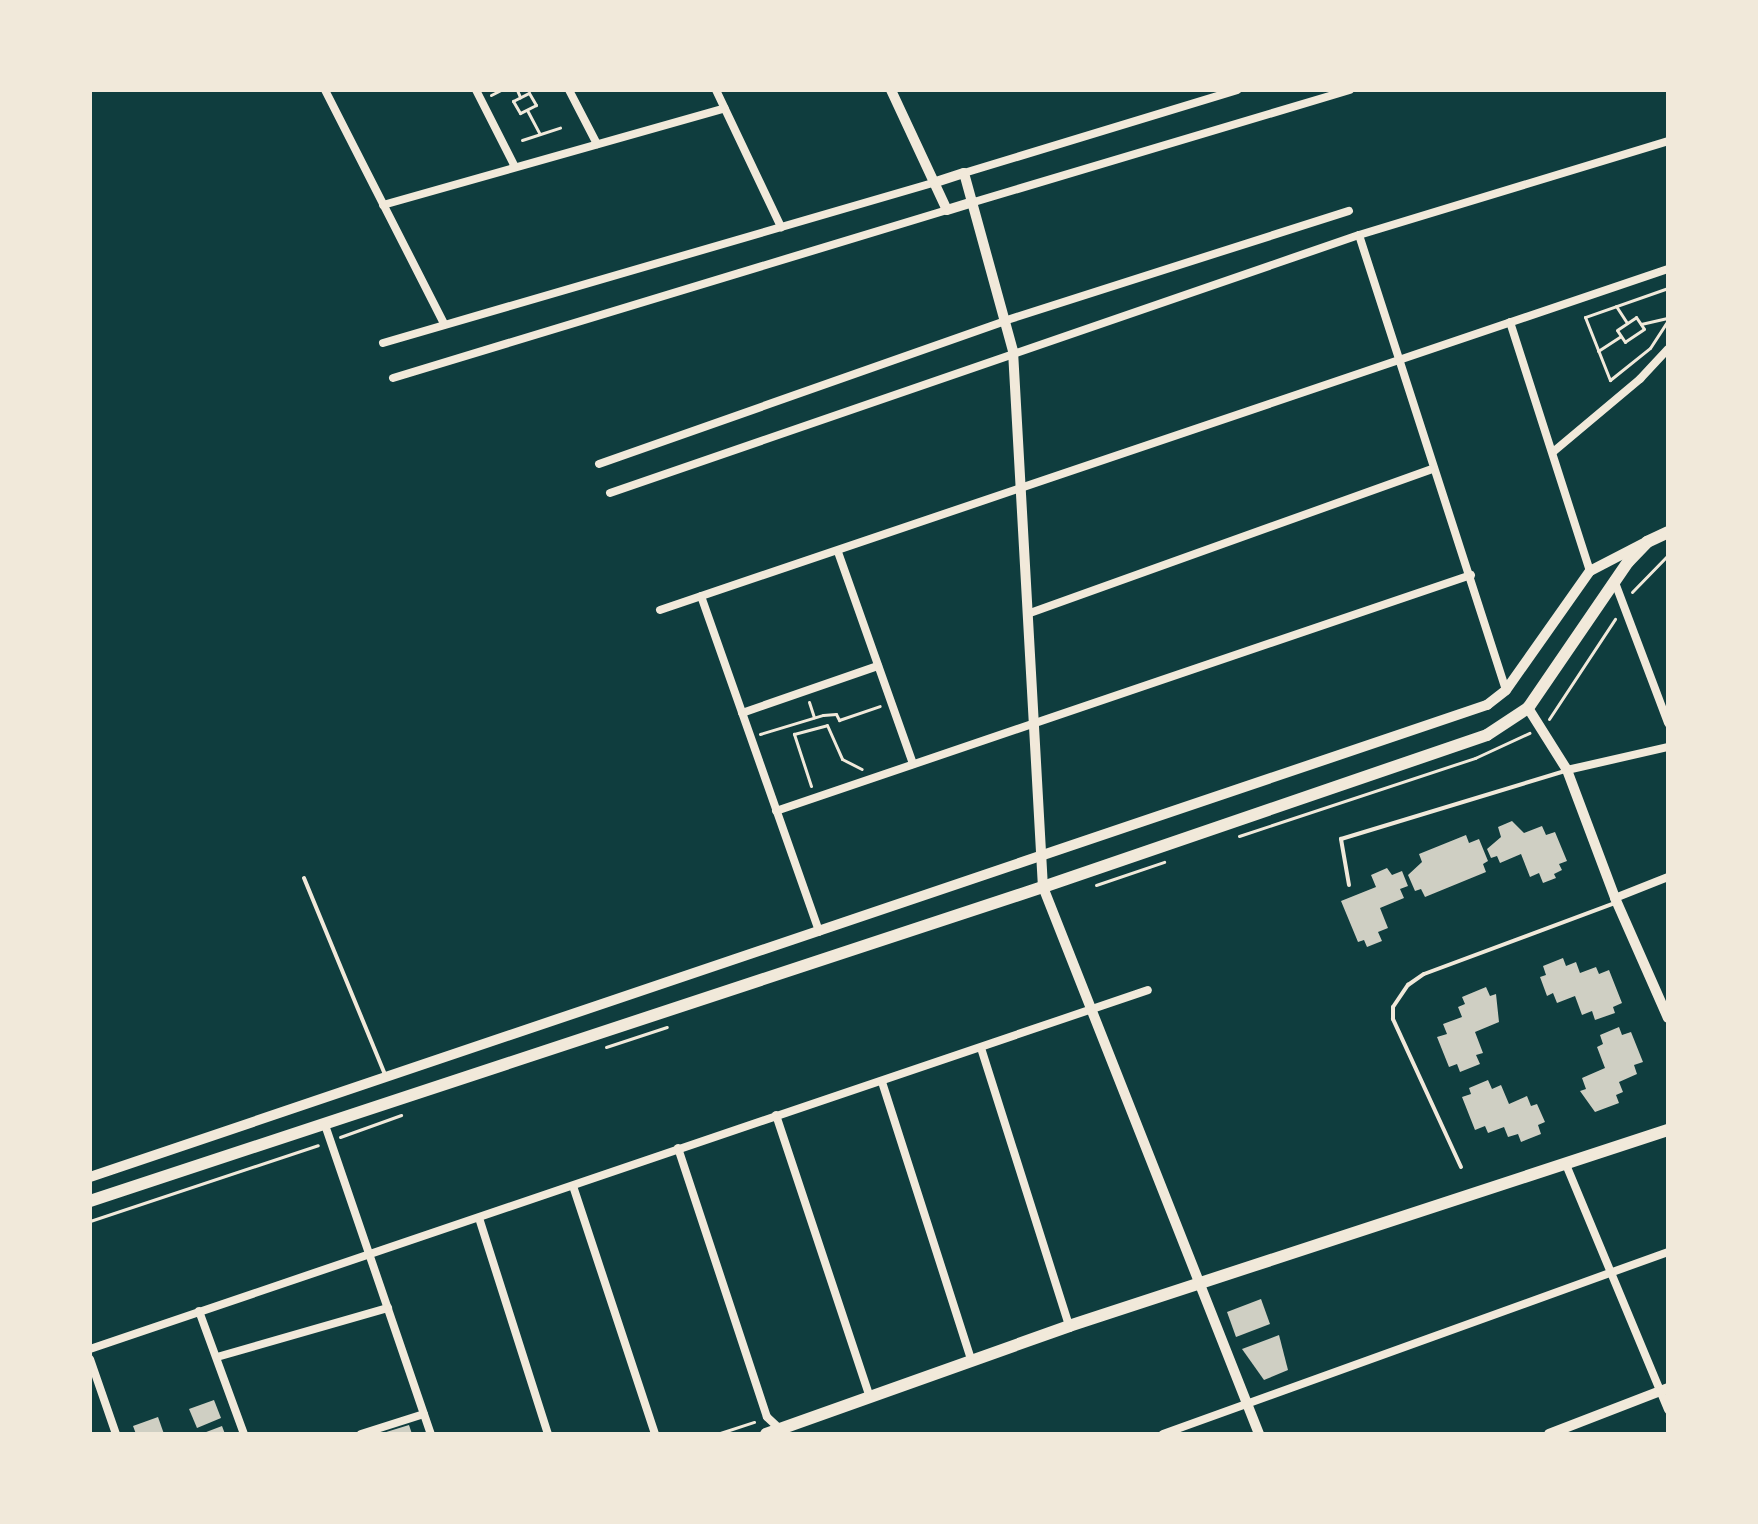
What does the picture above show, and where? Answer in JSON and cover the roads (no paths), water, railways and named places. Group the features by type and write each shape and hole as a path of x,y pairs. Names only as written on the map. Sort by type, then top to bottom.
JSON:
{"main road":[{"path":"90,1201 1043,887 1487,735 1528,708 1614,580 1647,542 1668,532"},
{"path":"766,1434 784,1431 1069,1326 1567,1167 1668,1130"}],"street":[{"path":"325,90 444,324"},
{"path":"476,90 515,167"},
{"path":"569,90 597,144"},
{"path":"716,90 781,227"},
{"path":"891,90 947,210"},
{"path":"383,343 936,182 1238,90"},
{"path":"393,378 1350,90"},
{"path":"383,205 725,108"},
{"path":"610,493 1013,351 1359,235 1668,141"},
{"path":"964,173 1007,320 1013,351 1024,485 1031,724 1043,887 1259,1434"},
{"path":"599,464 1007,320 1349,211"},
{"path":"1359,235 1403,358 1434,468 1506,690"},
{"path":"660,610 1668,269"},
{"path":"1510,322 1590,571"},
{"path":"1553,452 1640,379 1668,349"},
{"path":"1030,613 1434,468"},
{"path":"90,1177 1487,705 1506,690 1590,571 1647,542"},
{"path":"838,552 913,764"},
{"path":"776,811 1471,575"},
{"path":"1614,580 1668,723"},
{"path":"701,596 819,932"},
{"path":"742,713 878,666"},
{"path":"1528,708 1567,770 1616,900 1664,997 1668,1018"},
{"path":"1567,770 1668,747"},
{"path":"1616,900 1668,877"},
{"path":"90,1349 1148,990"},
{"path":"981,1048 1069,1326"},
{"path":"882,1082 971,1360"},
{"path":"776,1115 870,1397"},
{"path":"325,1125 431,1434"},
{"path":"678,1148 767,1417 784,1431"},
{"path":"1567,1167 1664,1390 1668,1410"},
{"path":"573,1186 655,1434"},
{"path":"479,1218 548,1434"},
{"path":"1163,1434 1668,1252"},
{"path":"217,1357 388,1308"},
{"path":"199,1311 244,1434"},
{"path":"90,1359 116,1434"},
{"path":"1549,1434 1664,1390"},
{"path":"361,1434 424,1414"}],"lane":[{"path":"1349,885 1341,839 1567,770"},
{"path":"304,878 387,1079"},
{"path":"1461,1167 1393,1019 1393,1007 1408,985 1424,974 1616,900"}]}
